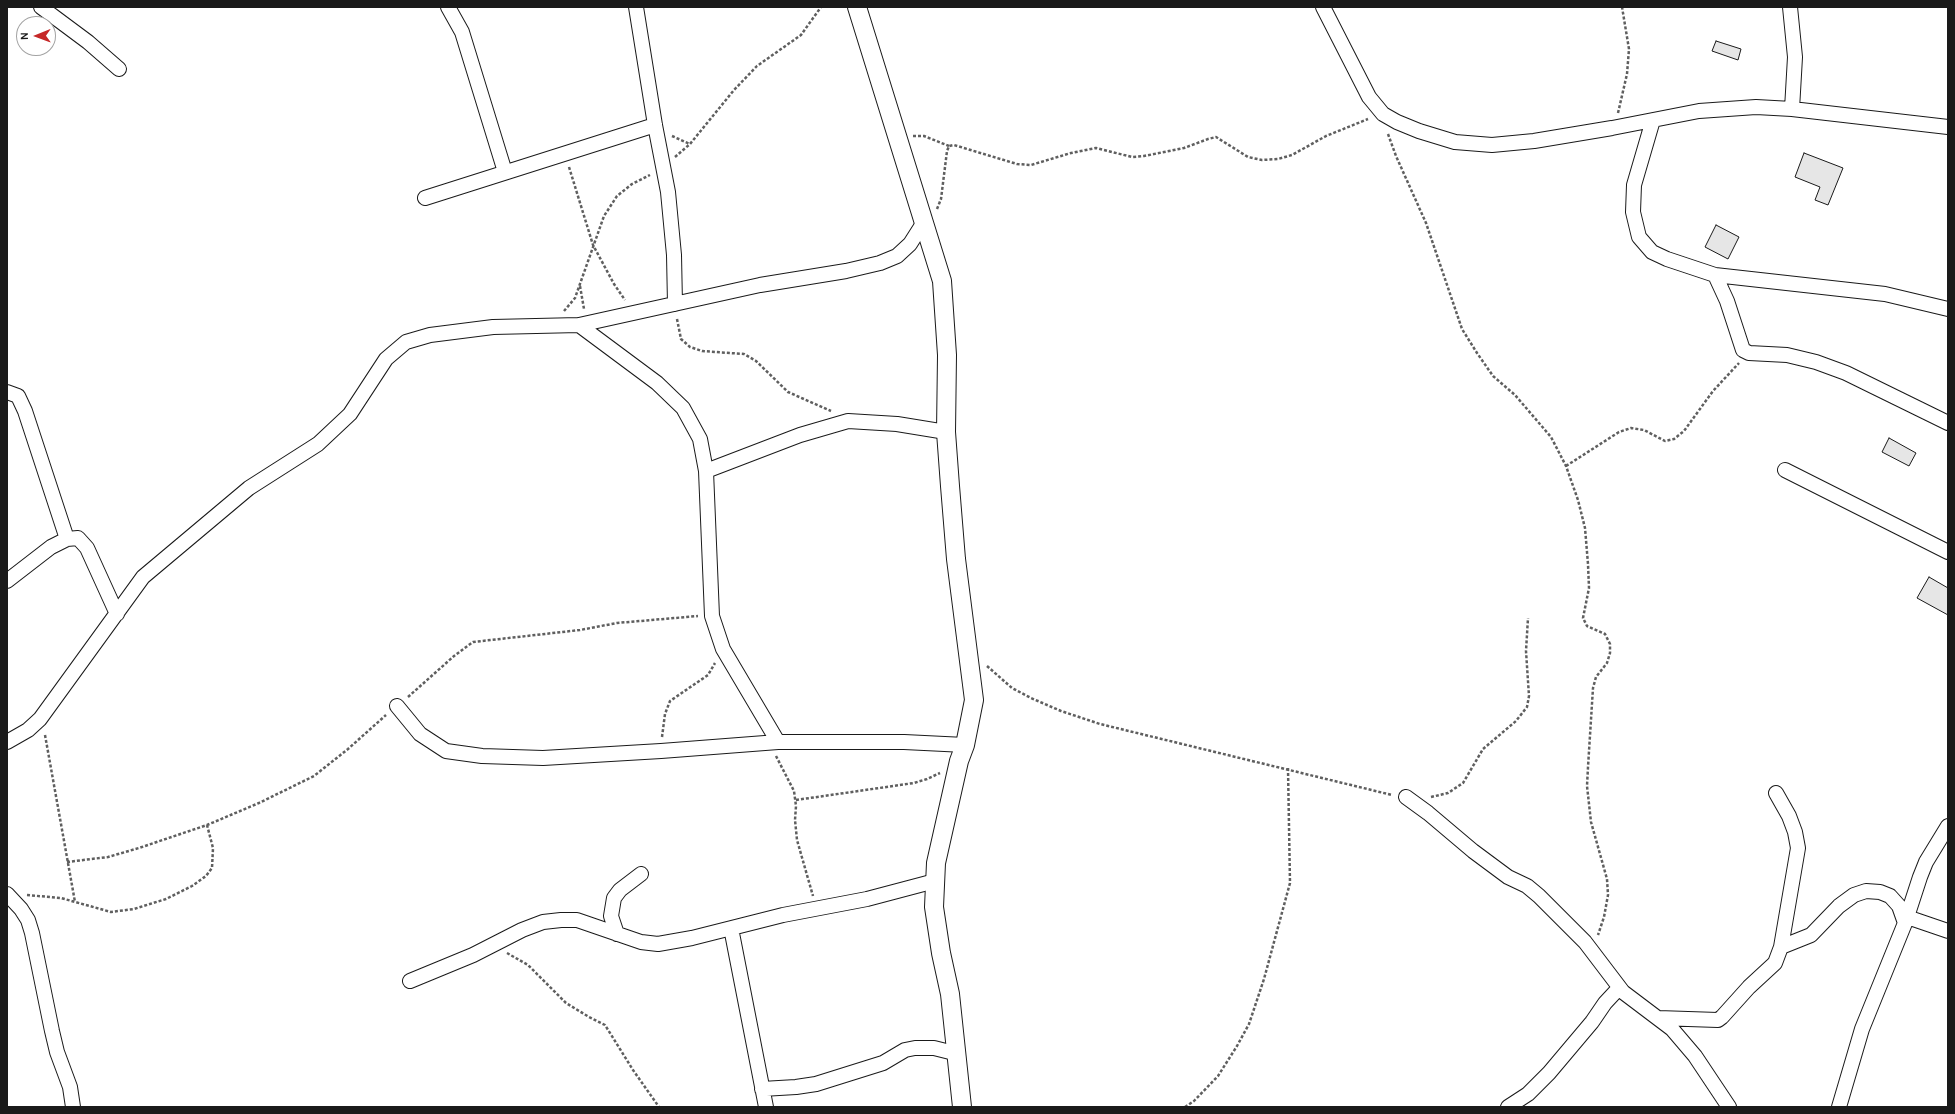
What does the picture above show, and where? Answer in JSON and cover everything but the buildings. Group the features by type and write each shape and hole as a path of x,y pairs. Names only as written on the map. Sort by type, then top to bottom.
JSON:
{"street":[{"path":"41,7 88,42 119,69"},
{"path":"448,7 462,32 505,172"},
{"path":"636,7 655,125 668,192 674,255 675,304"},
{"path":"857,7 942,281 948,355 946,432 956,559 968,643 974,700 936,863 934,907 950,994 958,1054 962,1107"},
{"path":"1323,7 1369,97 1386,116 1420,131 1456,142 1492,145 1534,141 1699,111 1756,107 1792,109 1948,127"},
{"path":"1790,7 1795,57 1792,109"},
{"path":"1653,120 1634,185 1633,212 1639,237 1652,252 1667,259 1715,275 1885,294 1948,309"},
{"path":"425,198 655,125"},
{"path":"7,742 28,730 40,719 143,577 249,488 318,444 350,414 386,359 406,342 430,335 493,327 583,324 760,285 846,271 880,263 897,256 910,244 924,222"},
{"path":"1715,275 1727,301 1743,350 1749,353 1787,355 1816,362 1846,373 1948,423"},
{"path":"583,324 657,383 683,408 700,439 706,472 712,616 723,649 773,742"},
{"path":"7,392 18,396 25,411 67,539"},
{"path":"706,472 800,436 848,421 897,424 946,432"},
{"path":"1785,470 1948,552"},
{"path":"7,581 51,547 67,539 78,538 87,548 117,614"},
{"path":"397,706 420,734 446,751 482,756 543,758 661,751 773,742 904,742 962,753"},
{"path":"1658,1018 1718,1020 1722,1018 1749,987 1775,963 1780,947 1798,848 1795,832 1789,816 1776,793"},
{"path":"1406,797 1428,813 1473,851 1508,877 1527,886 1539,896 1593,951 1619,988 1672,1029 1695,1056 1729,1107"},
{"path":"1843,1105 1862,1029 1906,920 1926,862 1948,826"},
{"path":"617,934 611,916 614,898 620,890 641,874"},
{"path":"410,981 473,955 529,927 543,922 577,920 642,942 658,944 816,908 867,899 935,881"},
{"path":"1780,947 1811,935 1839,906 1854,895 1866,892 1880,892 1890,896 1899,906 1906,920 1948,931"},
{"path":"7,894 21,909 28,920 57,1052 70,1087 73,1107"},
{"path":"731,928 766,1107"},
{"path":"1508,1107 1528,1094 1549,1073 1592,1022 1605,1003 1619,988"},
{"path":"762,1089 816,1084 884,1063 905,1050 915,1048 934,1048 958,1054"}],"path":[{"path":"545,326 565,310 575,298 604,216 617,196 632,184 663,168 690,144 734,90 757,66 801,35 821,7"},
{"path":"1612,128 1622,100 1627,74 1629,49 1622,7"},
{"path":"897,138 924,136 949,146 961,146 1017,164 1031,166 1071,153 1096,148 1132,157 1184,148 1208,139 1216,138 1248,157 1262,160 1278,159 1292,155 1354,123 1386,116 1390,144 1426,223 1462,329 1476,353 1493,376 1515,395 1552,437 1566,466 1585,528 1589,588 1583,618 1587,626 1605,634 1610,644 1610,653 1607,663 1596,677 1593,688 1588,767 1587,786 1591,822 1607,879 1608,896 1604,917 1593,951"},
{"path":"924,222 936,210 941,199 947,151 949,146"},
{"path":"564,154 593,245 614,284 635,313"},
{"path":"580,286 583,324"},
{"path":"675,304 681,339 690,347 702,351 744,354 756,361 788,392 829,409 848,421"},
{"path":"1566,466 1619,432 1631,428 1644,430 1665,441 1674,440 1684,431 1713,391 1749,353"},
{"path":"67,862 108,856 139,848 207,825 259,803 314,776 348,749 454,656 474,642 580,630 655,618 712,616"},
{"path":"968,643 992,673 1012,688 1061,711 1142,735 1288,768 1360,788 1406,797 1427,797 1448,793 1464,783 1483,749 1516,722 1527,707 1529,696 1526,651 1528,618"},
{"path":"661,751 665,714 670,701 708,675 723,649"},
{"path":"40,719 48,747 75,902"},
{"path":"773,742 794,791 796,800 795,820 797,840 816,908"},
{"path":"796,800 914,783 927,779 962,753"},
{"path":"1185,1107 1194,1101 1218,1076 1237,1046 1249,1024 1264,979 1290,883 1288,768"},
{"path":"23,894 61,898 97,909 117,912 152,904 192,886 206,876 212,868 213,848 207,825"},
{"path":"493,944 528,965 566,1003 588,1017 605,1025 633,1070 659,1107"}]}
